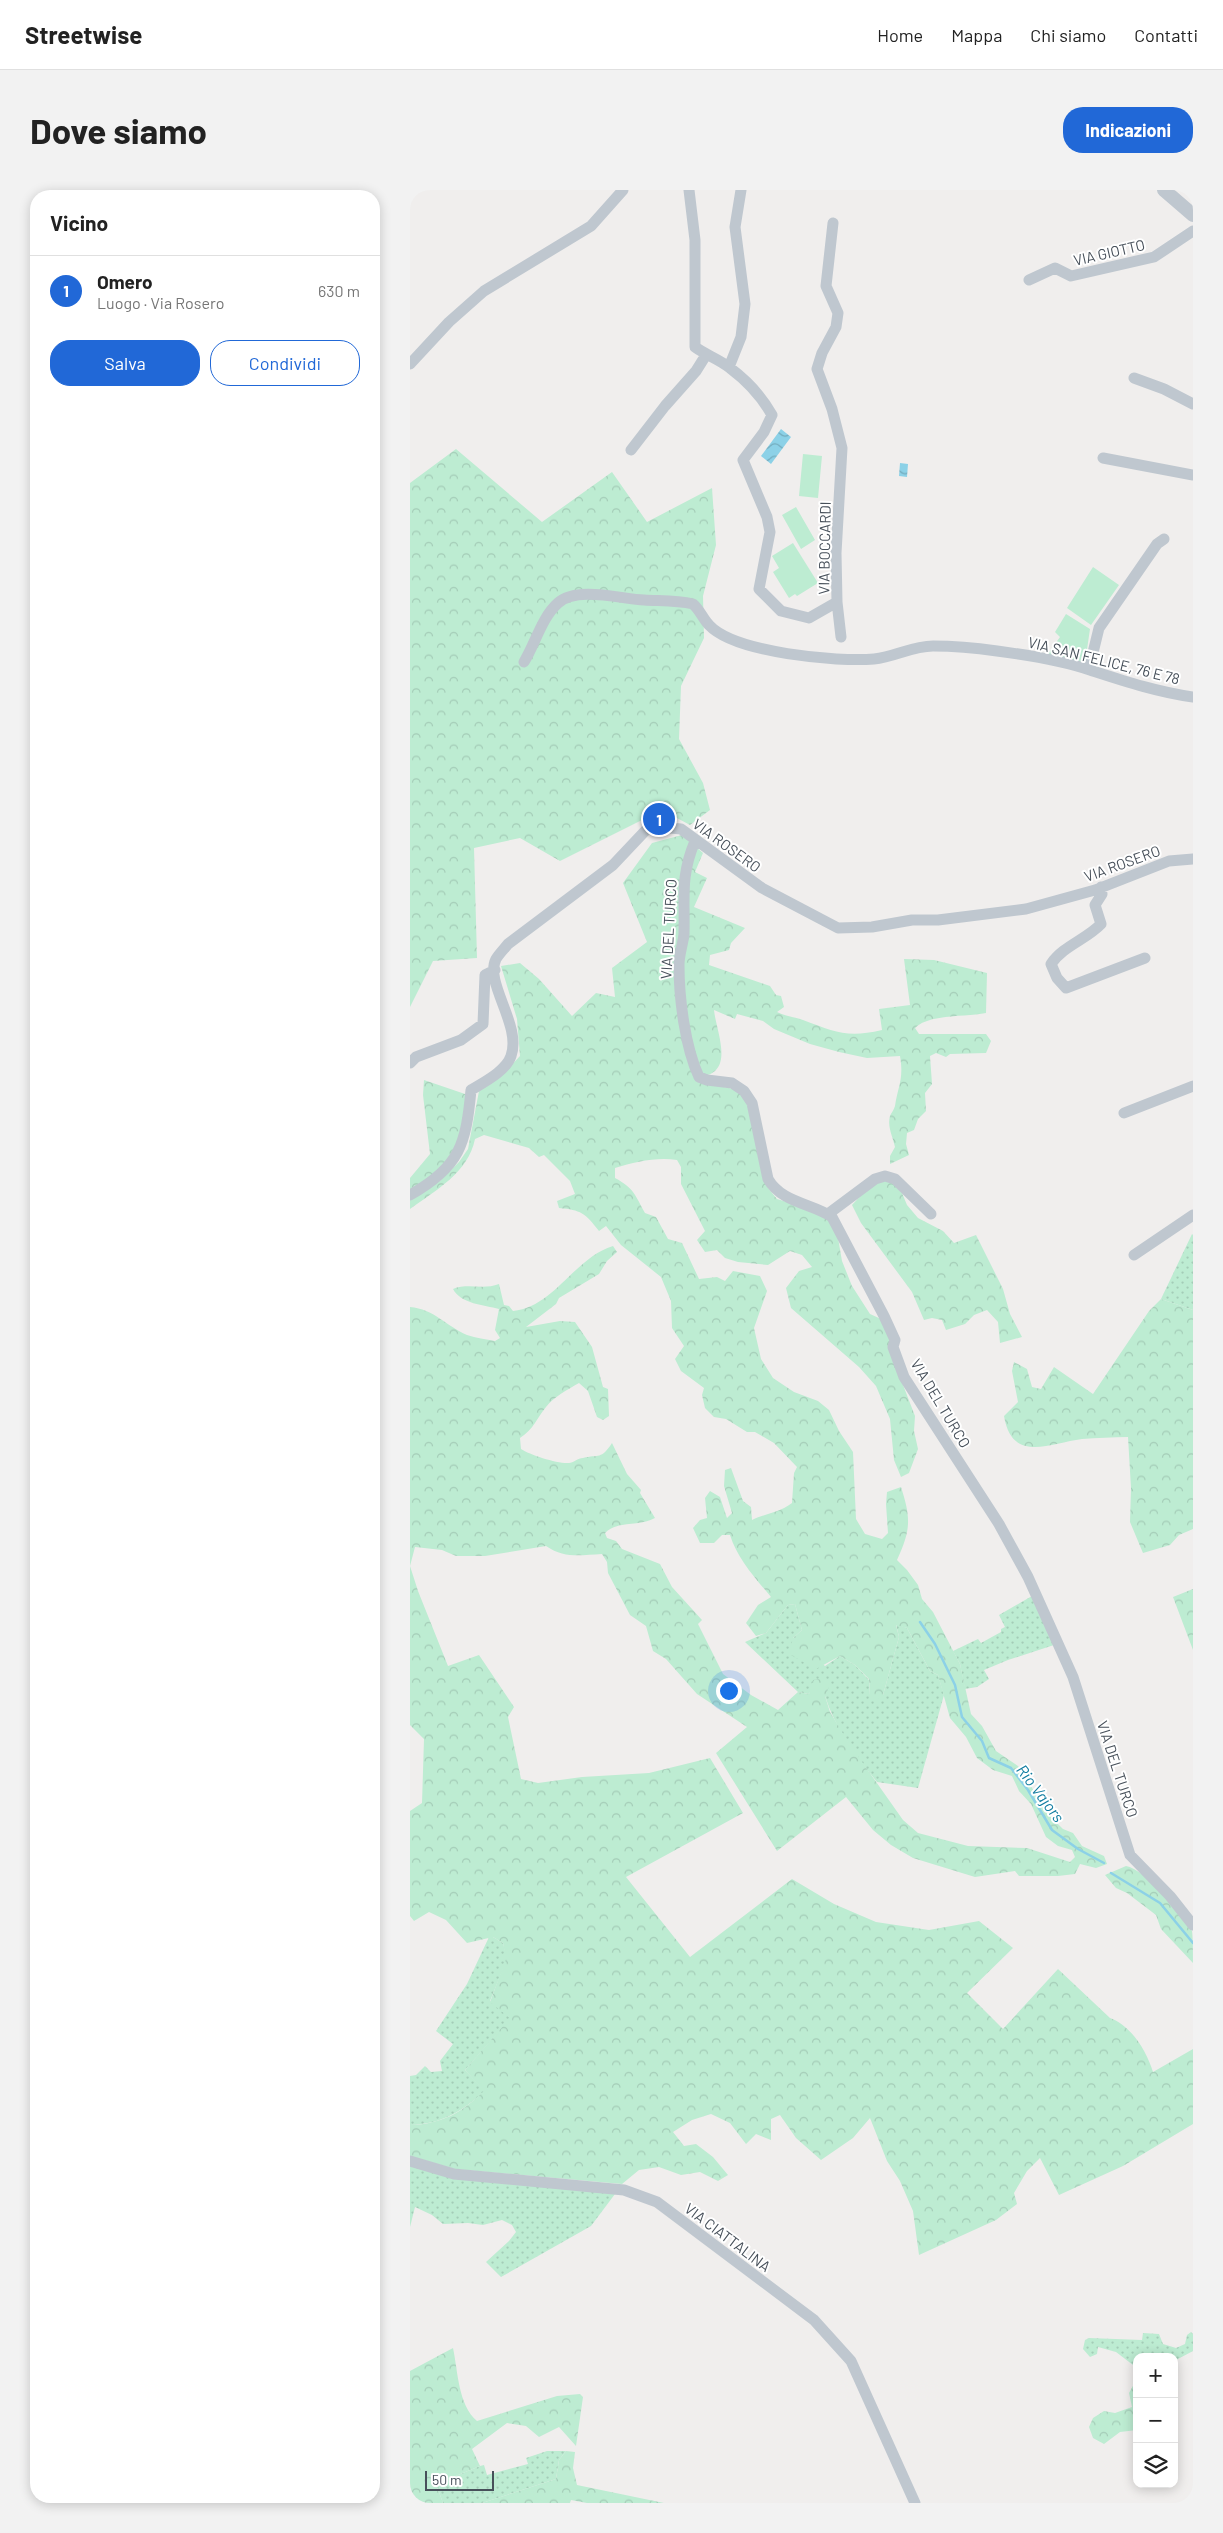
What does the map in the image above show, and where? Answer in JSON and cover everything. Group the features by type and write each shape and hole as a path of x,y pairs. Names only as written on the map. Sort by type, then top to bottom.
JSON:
{"street":[{"path":"410,364 449,322 484,291 591,226 623,190"},
{"path":"631,450 665,406 696,371 706,355 695,347 695,240 689,190"},
{"path":"729,367 742,337 745,304 735,227 741,190"},
{"path":"1164,190 1193,215"},
{"name":"VIA BOCCARDI","path":"706,355 729,367 765,401 772,416 764,432 744,460 767,517 770,532 759,589 781,611 809,618 837,602 836,553 842,448 832,409 817,369 822,353 836,328 838,313 826,286 833,224"},
{"name":"VIA GIOTTO","path":"1029,280 1055,268 1071,276 1154,257 1193,230"},
{"path":"1134,378 1164,389 1193,404"},
{"path":"1103,458 1193,475"},
{"path":"1089,669 1099,628 1158,544 1164,539"},
{"name":"VIA SAN FELICE, 76 E 78","path":"524,662 554,607 567,596 620,596 642,600 677,600 693,604 709,625 718,631 759,648 816,657 842,647 874,659 915,647 934,646 1029,656 1089,669 1148,689 1193,697"},
{"path":"837,602 842,647"},
{"name":"VIA ROSERO","path":"410,1063 416,1057 461,1040 483,1024 485,975 495,970 495,960 508,944 613,864 646,830 658,827 681,829 762,888 838,928 872,928 912,920 938,920 1026,909 1101,887 1169,861 1193,859"},
{"name":"VIA DEL TURCO","path":"696,841 683,884 684,936 679,963 681,991 693,1063 699,1077 706,1080 732,1083 744,1091 752,1103 768,1179 774,1189 783,1196 832,1217 884,1316 894,1340 893,1347 904,1377 999,1524 1028,1577 1072,1677 1130,1856 1170,1896 1193,1925"},
{"path":"1101,887 1102,894 1095,905 1101,924 1056,956 1051,964 1057,978 1066,988 1145,958"},
{"path":"410,1195 448,1166 462,1146 468,1125 471,1090 500,1071 511,1057 514,1037 495,980 495,970"},
{"path":"1124,1113 1193,1086"},
{"path":"828,1214 875,1180 885,1176 895,1179 931,1214"},
{"path":"1134,1255 1193,1215"},
{"name":"VIA CIATTALINA","path":"410,2161 454,2174 624,2190 657,2202 814,2320 851,2361 915,2503"}],"green space":[{"path":"456,449 542,522 612,472 647,522 712,488 716,545 703,596 704,638 681,686 679,739 703,783 710,810 690,825 662,810 560,861 520,838 474,848 477,958 433,961 410,1007 410,483"},
{"path":"803,454 822,456 818,498 799,496"},
{"path":"796,507 815,540 801,549 782,515"},
{"path":"793,543 818,583 797,596 795,594 789,598 773,572 779,568 772,556"},
{"path":"1093,567 1119,585 1091,625 1067,608"},
{"path":"1066,614 1090,629 1085,663 1047,655 1060,637 1055,632"},
{"path":"682,835 703,853 695,872 707,878 694,907 745,928 731,943 729,950 710,955 709,965 770,986 776,995 781,996 784,1007 777,1012 833,1031 850,1034 882,1030 879,1009 910,1005 904,959 934,960 987,973 986,1013 938,1018 929,1020 915,1028 919,1034 986,1034 991,1041 986,1053 950,1054 946,1057 936,1053 930,1056 932,1084 925,1093 926,1111 918,1119 914,1130 907,1133 906,1144 909,1155 890,1164 890,1156 895,1147 889,1120 895,1106 900,1082 900,1056 867,1058 839,1052 810,1044 774,1029 763,1021 737,1014 735,1019 714,1010 720,1039 721,1058 718,1067 713,1073 703,1076 698,1067 690,1039 683,989 682,964 687,933 681,932 677,947 676,986 681,1029 698,1082 734,1089 746,1099 768,1188 777,1199 817,1211 829,1219 837,1232 842,1261 852,1286 870,1314 881,1319 892,1340 888,1346 915,1416 914,1431 918,1449 909,1473 901,1477 894,1460 890,1419 876,1386 859,1367 791,1308 786,1288 799,1271 812,1267 802,1255 790,1251 768,1265 738,1262 725,1258 717,1250 705,1252 697,1240 705,1231 681,1184 681,1167 677,1160 661,1159 615,1168 615,1178 630,1189 645,1213 656,1217 668,1239 682,1243 699,1279 717,1277 725,1281 733,1271 760,1276 767,1291 754,1328 761,1359 773,1378 794,1392 818,1401 829,1410 839,1431 853,1452 856,1519 865,1534 882,1539 888,1533 887,1492 901,1487 907,1507 908,1524 905,1540 897,1560 918,1585 922,1599 933,1612 960,1664 971,1714 982,1726 996,1751 1018,1766 1050,1816 1063,1829 1073,1833 1082,1846 1104,1856 1107,1864 1096,1868 1080,1864 1075,1874 1058,1876 1019,1876 1015,1871 975,1877 913,1858 891,1845 873,1830 846,1797 777,1851 716,1753 747,1727 697,1694 666,1659 653,1651 646,1626 630,1615 608,1573 607,1562 602,1554 567,1555 546,1546 485,1556 456,1556 442,1550 415,1547 410,1566 410,1307 433,1314 467,1335 495,1341 500,1338 495,1330 499,1309 467,1301 461,1298 453,1289 499,1284 504,1305 509,1306 513,1311 527,1308 552,1292 599,1252 613,1246 617,1252 607,1261 599,1274 559,1298 556,1304 526,1327 560,1321 575,1322 592,1347 603,1387 608,1389 609,1416 603,1420 597,1417 588,1391 579,1383 557,1396 546,1407 532,1427 520,1438 521,1449 544,1459 569,1463 581,1458 602,1454 612,1443 627,1474 641,1490 640,1493 655,1518 649,1521 616,1526 605,1533 607,1538 616,1541 622,1549 660,1564 672,1587 702,1620 698,1624 723,1674 751,1695 778,1710 798,1692 809,1694 813,1680 821,1679 830,1685 825,1696 830,1712 848,1742 903,1820 918,1833 968,1846 1027,1848 1070,1862 1075,1857 1072,1850 1058,1846 1046,1837 1031,1804 1019,1791 1012,1776 993,1770 977,1758 966,1737 950,1718 938,1675 930,1671 907,1628 896,1625 899,1637 883,1695 876,1701 870,1695 869,1679 855,1665 840,1656 816,1669 789,1654 793,1638 802,1630 795,1604 788,1605 766,1633 756,1636 746,1623 758,1605 771,1597 742,1560 730,1535 722,1535 714,1543 700,1543 693,1528 700,1520 707,1518 705,1498 710,1491 720,1497 727,1518 732,1513 724,1486 725,1470 731,1468 743,1501 751,1507 752,1520 782,1509 792,1503 794,1473 797,1467 774,1443 755,1432 747,1432 726,1419 714,1417 705,1408 702,1395 704,1388 681,1371 675,1359 684,1346 672,1328 671,1301 661,1277 621,1245 606,1226 599,1231 590,1220 578,1211 559,1208 557,1201 575,1194 570,1181 544,1155 539,1157 529,1148 484,1135 475,1139 466,1162 450,1180 410,1209 410,1200 441,1180 459,1162 468,1149 479,1091 491,1079 503,1074 520,1056 517,1019 501,966 520,963 539,979 572,1016 596,993 615,997 612,968 647,942 623,883 652,843"},
{"path":"424,1080 465,1094 465,1123 447,1164 410,1192 410,1178 430,1154 423,1095"},
{"path":"879,1181 890,1181 902,1193 907,1205 918,1218 943,1231 954,1243 976,1235 1003,1289 1010,1314 1022,1337 1000,1343 998,1322 987,1310 974,1315 965,1324 946,1330 942,1320 932,1318 924,1320 912,1292 861,1223 852,1205 866,1190"},
{"path":"1193,1235 1193,1310 1161,1299"},
{"path":"1161,1299 1193,1310 1193,1529 1179,1535 1170,1545 1143,1553 1130,1522 1131,1488 1128,1437 1082,1439 1034,1447 1024,1445 1015,1440 1008,1431 1004,1416 1018,1402 1012,1371 1014,1362 1027,1369 1032,1387 1041,1389 1054,1367 1093,1394 1149,1311"},
{"path":"410,1566 448,1666 479,1655 514,1707 508,1717 521,1779 538,1783 582,1777 649,1773 710,1758 743,1813 626,1877 690,1957 792,1879 834,1904 876,1922 929,1930 979,1921 1013,1948 967,1993 1003,2029 1058,1969 1110,2018 1132,2033 1143,2048 1153,2072 1193,2049 1193,2124 1123,2166 1059,2195 1040,2158 1027,2171 1014,2193 1017,2204 996,2220 919,2255 913,2211 900,2181 887,2161 870,2118 853,2138 821,2160 796,2138 780,2115 771,2119 771,2140 756,2134 746,2144 730,2123 711,2114 692,2120 673,2132 684,2146 696,2144 713,2157 728,2175 718,2181 700,2172 681,2175 659,2167 639,2170 622,2184 455,2169 410,2156 410,2125 441,2120 450,2116 484,2091 465,2070 510,2018 490,2002 506,1959 503,1943 493,1937 467,1943 446,1920 429,1912 414,1921 410,1916 410,1811 422,1803 424,1739 410,1725"},
{"path":"1193,1589 1193,1650 1173,1597"},
{"path":"1032,1596 1054,1645 984,1670 989,1679 977,1687 965,1689 960,1664 953,1651 978,1639 981,1643 1001,1632 1001,1629 1005,1627 999,1615"},
{"path":"795,1604 802,1630 793,1638 825,1666 840,1656 855,1665 869,1680 870,1695 883,1695 899,1637 896,1624 907,1628 930,1671 938,1675 944,1695 918,1788 877,1782 840,1730 825,1696 812,1688 809,1694 798,1692 745,1642 766,1633 788,1605"},
{"path":"1126,1866 1134,1869 1153,1883 1187,1923 1192,1931 1193,1963 1161,1929 1156,1915 1127,1893 1116,1888 1105,1875"},
{"path":"489,1937 493,1937 503,1943 507,1959 490,2001 511,2018 465,2070 485,2091 468,2105 450,2116 432,2122 410,2125 410,2076 416,2075 425,2066 431,2072 442,2071 440,2061 453,2044 436,2031 467,1984"},
{"path":"410,2166 615,2194 591,2226 501,2277 486,2262 516,2232 512,2225 502,2220 483,2225 468,2223 443,2224 432,2215 415,2207 410,2227"},
{"path":"1191,2332 1193,2334 1193,2351 1178,2359 1178,2353 1133,2353 1133,2365 1116,2352 1098,2347 1097,2354 1090,2357 1083,2349 1085,2340 1089,2338 1142,2340 1143,2333 1159,2334 1163,2344 1176,2348 1185,2344 1187,2335"},
{"path":"453,2348 462,2397 477,2421 557,2396 580,2394 583,2397 576,2446 559,2427 539,2437 526,2426 507,2423 472,2449 480,2466 436,2484 443,2503 410,2503 410,2371"},
{"path":"1133,2386 1133,2430 1120,2432 1104,2444 1093,2438 1089,2427 1093,2418 1104,2411 1115,2413 1132,2407 1129,2393"},
{"path":"547,2451 566,2451 559,2460 556,2479 482,2503 443,2503 436,2484 484,2465 487,2475 528,2464 526,2458"},
{"path":"566,2451 575,2452 573,2468 577,2485 664,2503 587,2503 571,2500 570,2503 482,2503 556,2479 559,2460"}],"water":[{"path":"781,429 791,437 771,464 761,456"},
{"path":"900,463 908,464 907,477 899,476"}],"waterway":[{"name":"Rio Vajors","path":"920,1622 935,1644 955,1685 962,1717 982,1741 989,1758 1011,1768 1028,1790 1052,1830 1078,1849 1104,1863"},
{"name":"Rio Vajors","path":"1111,1873 1160,1903 1193,1943"}],"place":[{"name":"Omero","path":"659,819"}]}
